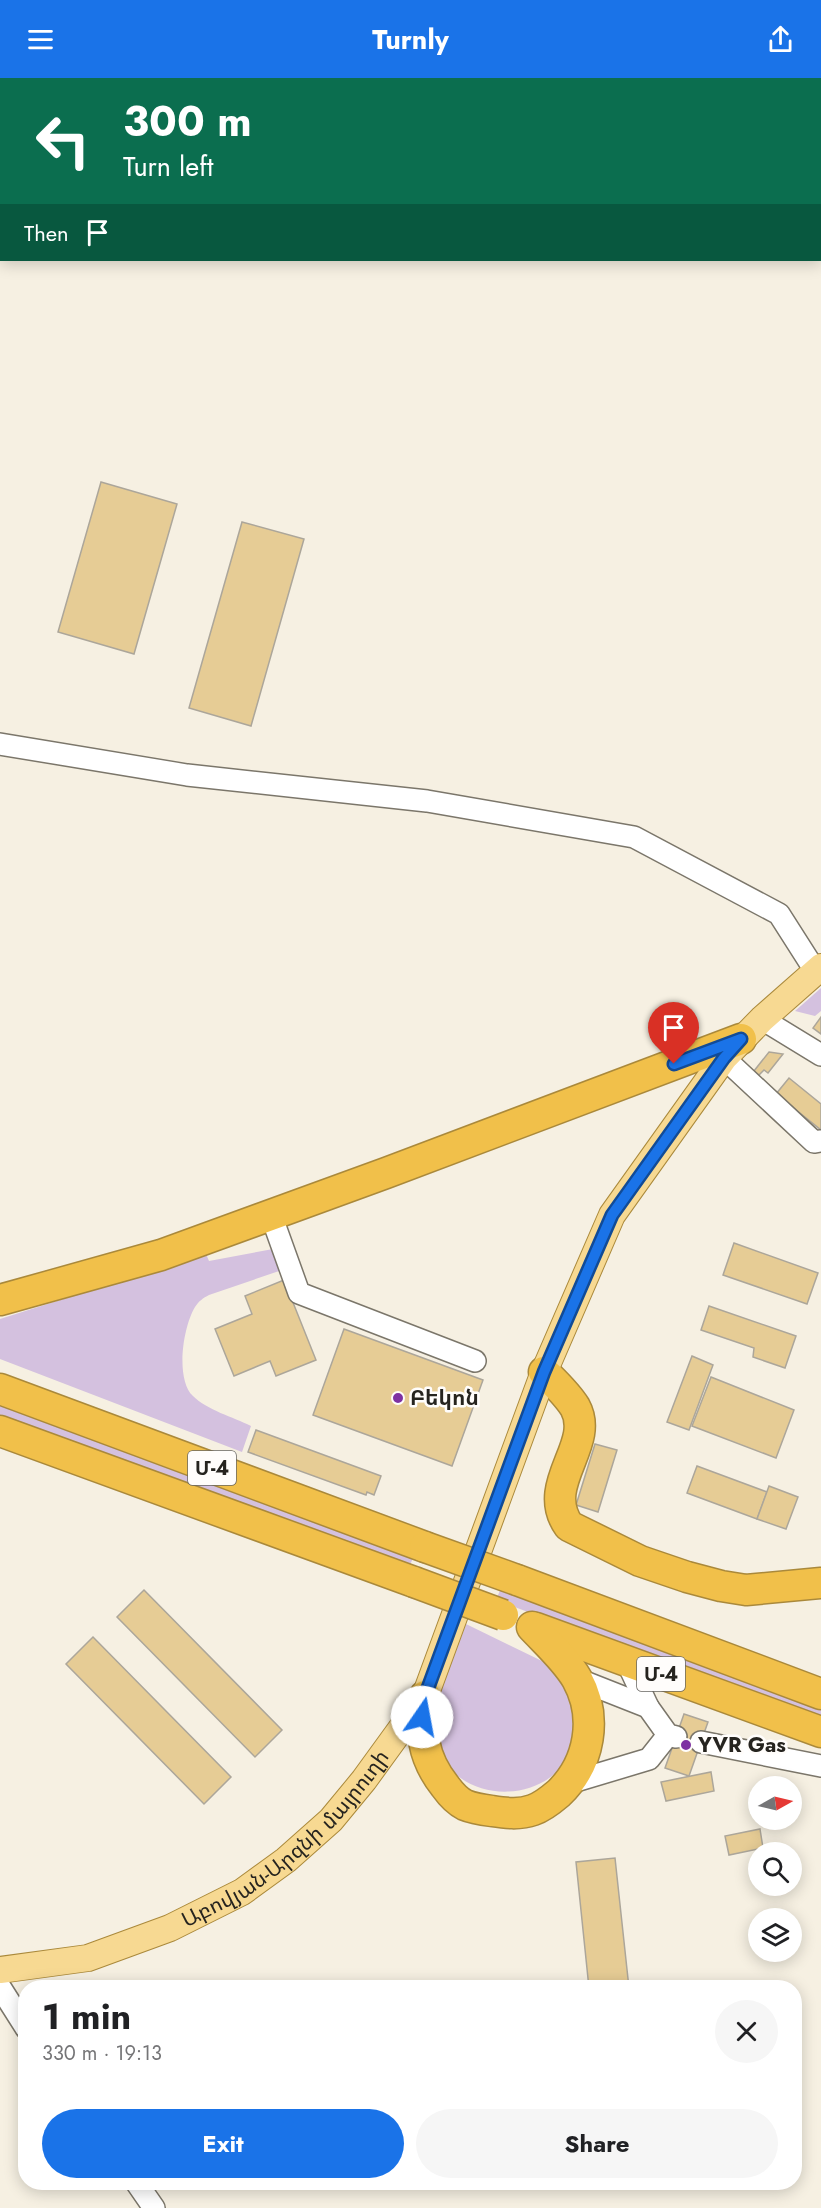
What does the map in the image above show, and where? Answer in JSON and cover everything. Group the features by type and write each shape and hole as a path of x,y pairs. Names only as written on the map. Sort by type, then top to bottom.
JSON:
{"highway":[{"path":"0,1300 161,1255 733,1049"},
{"path":"544,1372 576,1408 581,1428 558,1503 562,1516 569,1526 640,1561 721,1586 746,1590 821,1583"},
{"name":"Մ-4","path":"0,1389 821,1694"},
{"name":"Մ-4","path":"0,1431 821,1732"},
{"path":"425,1696 422,1717 423,1736 429,1763 449,1792 465,1805 510,1814 533,1810 552,1800 569,1783 580,1765 590,1727 577,1679 532,1627"}],"main road":[{"name":"Աբովյան-Արզնի մայրուղի","path":"0,1970 88,1958 170,1928 242,1892 286,1860 331,1820 364,1780 425,1696 544,1372 612,1215 733,1049 762,1018 818,970"}],"street":[{"path":"0,744 187,775 427,801 634,837 779,914 818,970"},
{"path":"762,1018 821,1055"},
{"path":"733,1049 814,1142 821,1141"},
{"path":"271,1215 299,1293 475,1361"},
{"path":"569,1783 649,1759 672,1736 648,1707 627,1662"},
{"path":"577,1679 648,1707"},
{"path":"701,1742 821,1766"},
{"path":"0,1987 18,2015"},
{"path":"142,2190 154,2208"}],"shaded area":[{"path":"821,988 821,1011 815,1016 795,1011"},
{"path":"273,1249 282,1270 203,1299 195,1307 184,1339 184,1378 193,1396 213,1409 251,1426 242,1452 0,1359 0,1319 206,1254 209,1261"},
{"path":"0,1402 414,1556 409,1567 0,1418"},
{"path":"501,1588 821,1708 821,1722 496,1600"},
{"path":"466,1624 542,1661 556,1673 570,1695 574,1713 574,1740 565,1762 549,1778 528,1788 506,1792 483,1789 463,1780 447,1764 437,1742 437,1701"}],"building":[{"path":"101,482 177,504 134,654 58,632"},
{"path":"242,522 304,539 251,726 189,708"},
{"path":"821,1017 821,1034 813,1028"},
{"path":"769,1052 783,1054 768,1073 764,1070 759,1075 754,1071"},
{"path":"789,1078 821,1104 821,1130 776,1094"},
{"path":"734,1243 818,1273 807,1304 723,1275"},
{"path":"284,1280 316,1360 276,1376 270,1361 234,1376 215,1329 252,1314 245,1296"},
{"path":"709,1306 796,1336 785,1368 753,1357 754,1348 701,1330"},
{"name":"Բեկոն","path":"344,1329 483,1380 452,1466 313,1415"},
{"path":"692,1356 713,1365 689,1430 667,1422"},
{"path":"711,1377 794,1410 776,1458 692,1426"},
{"path":"256,1430 381,1476 374,1495 367,1492 366,1495 248,1452"},
{"path":"595,1444 617,1450 598,1512 576,1505"},
{"path":"697,1466 767,1492 757,1519 687,1493"},
{"path":"769,1486 798,1497 786,1529 757,1519"},
{"path":"144,1590 282,1730 255,1757 117,1617"},
{"path":"93,1637 231,1777 204,1804 66,1664"},
{"path":"684,1714 708,1722 689,1776 665,1768"},
{"path":"711,1772 714,1791 666,1801 661,1782"},
{"path":"760,1830 762,1842 748,1842 748,1851 729,1855 725,1836"},
{"path":"615,1858 628,1980 588,1980 576,1862"}],"place":[{"name":"Բեկոն","path":"398,1398"},
{"name":"YVR Gas","path":"686,1745"}],"route":[{"path":"422,1717 425,1696 544,1372 612,1215 724,1058 741,1039 674,1064"}]}
